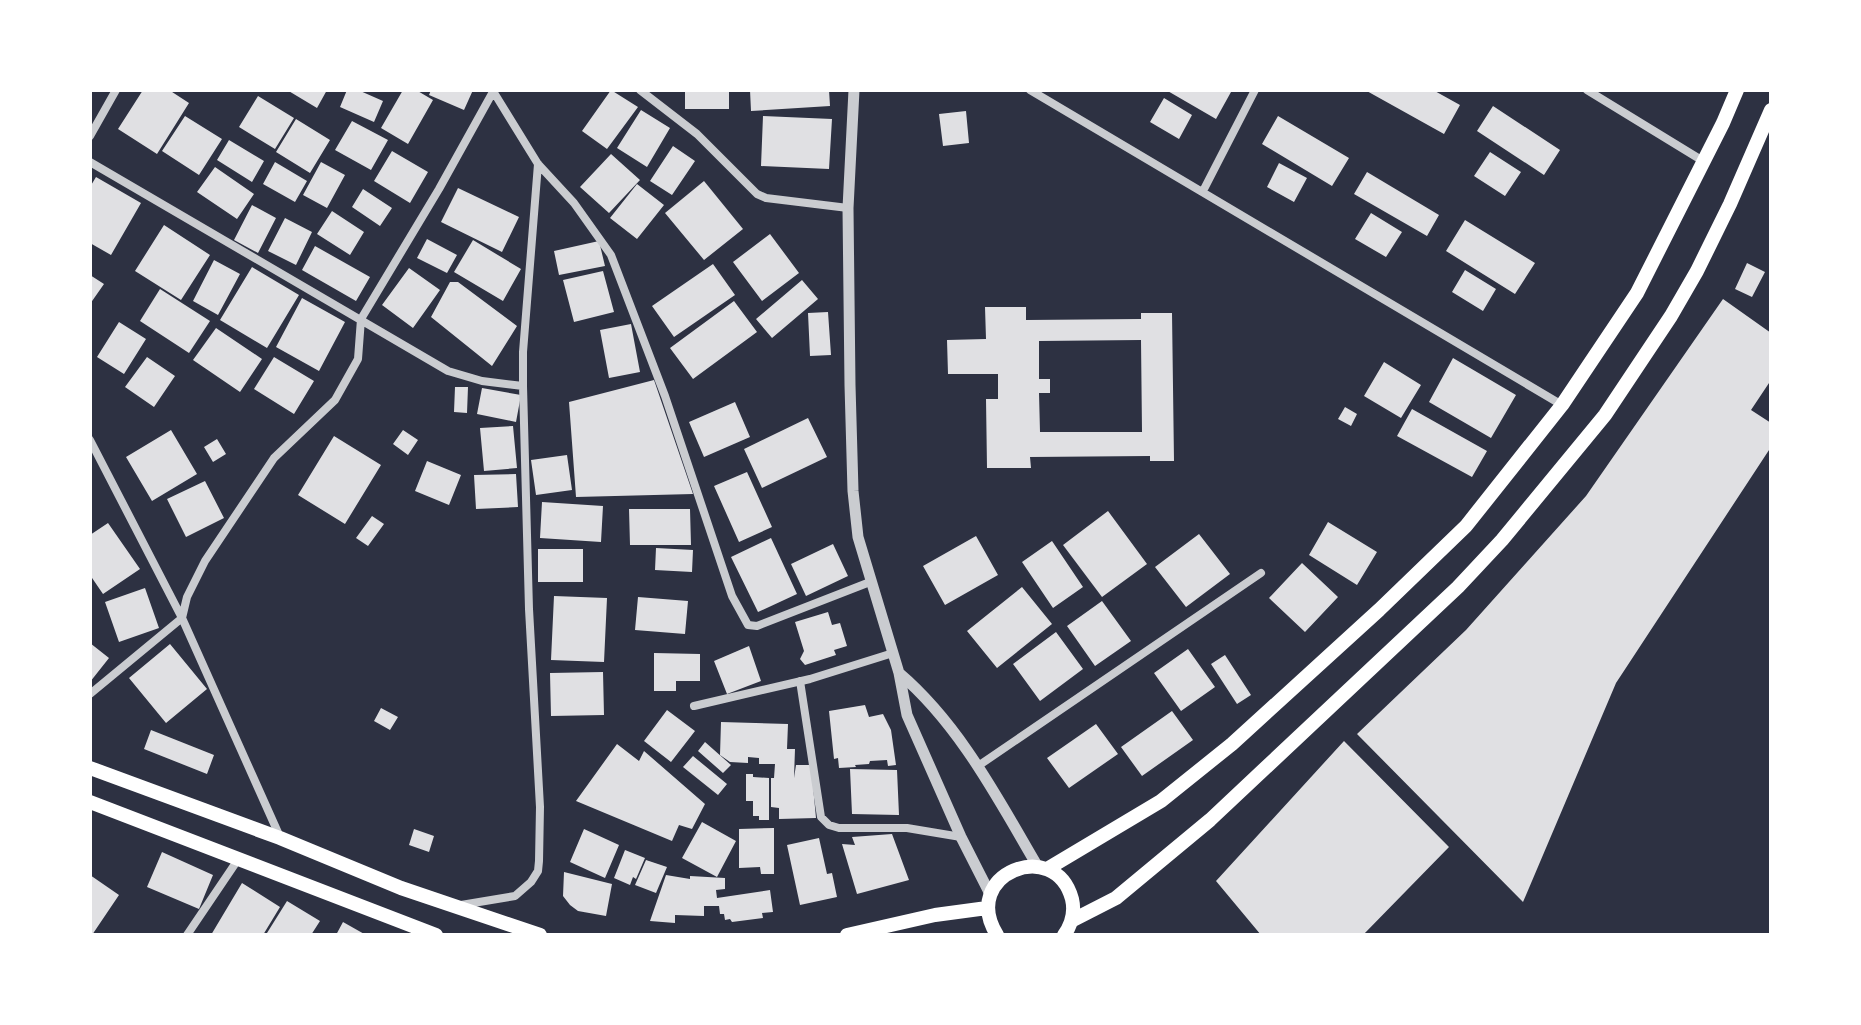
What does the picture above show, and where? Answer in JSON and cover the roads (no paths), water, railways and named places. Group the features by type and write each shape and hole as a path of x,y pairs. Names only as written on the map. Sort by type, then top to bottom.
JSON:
{"main road":[{"path":"1043,868 1161,801 1232,744 1466,526 1562,405 1637,293 1737,90"},
{"path":"1073,920 1116,898 1210,820 1458,587 1502,540 1605,415 1671,316 1730,204 1771,110"},
{"path":"90,768 280,838 453,907 540,935"},
{"path":"93,808 239,857 406,930 436,935"},
{"path":"997,935 990,924 989,901 998,881 1009,871 1024,866 1043,868 1060,878 1069,890 1073,920 1064,935"},
{"path":"847,935 989,901"}],"street":[{"path":"90,136 116,90"},
{"path":"640,90 697,134 757,194 766,198 848,208"},
{"path":"854,90 848,208 853,491 858,537 899,673 907,715 989,901"},
{"path":"1030,90 1562,405"},
{"path":"1203,191 1255,90"},
{"path":"1587,90 1703,161"},
{"path":"90,694 182,618 198,572 274,458 326,410 349,379 358,359 361,319 493,91 538,164 574,203 611,255 665,396 726,582 748,625 757,626 870,582"},
{"path":"90,162 448,371 482,381 523,386"},
{"path":"453,907 515,896 538,871 540,807 529,609 523,352 538,164"},
{"path":"90,440 182,618 280,838"},
{"path":"978,766 1261,573"},
{"path":"694,706 800,681 893,653"},
{"path":"899,673 922,692 940,714 978,766 1043,868"},
{"path":"800,681 821,817 825,822 839,828 907,828 961,837"},
{"path":"187,935 239,857"}]}
